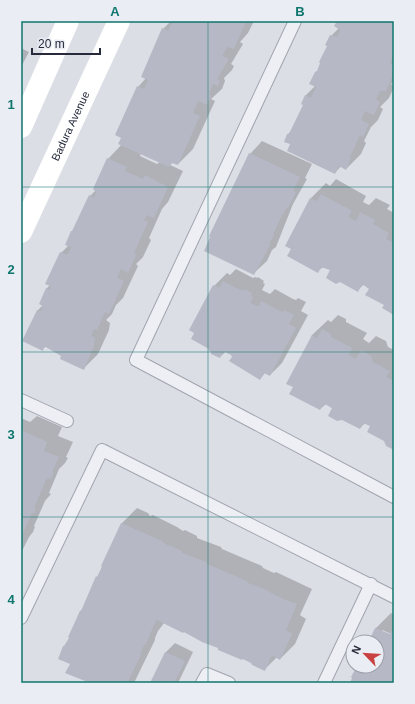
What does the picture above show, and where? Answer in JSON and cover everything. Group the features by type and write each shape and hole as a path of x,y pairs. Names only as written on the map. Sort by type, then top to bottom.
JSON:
{"main road":[{"path":"21,126 68,21"},
{"name":"Badura Avenue","path":"21,232 119,21"}],"lane":[{"path":"295,21 136,360 394,497"},
{"path":"21,400 68,421"},
{"path":"21,618 102,450 371,584 394,597"},
{"path":"324,683 371,584"},
{"path":"202,683 207,674 229,683"}],"building":[{"path":"173,21 246,21 234,49 227,47 222,56 229,59 217,79 220,81 218,86 213,84 209,93 211,96 207,105 198,101 193,113 200,116 178,165 172,163 169,167 118,144 121,138 115,135 137,86 144,89 148,80 141,77 162,28 168,31"},
{"path":"337,21 394,21 394,54 390,63 394,65 394,73 386,91 380,91 376,99 380,102 374,115 365,111 361,120 369,124 363,137 360,135 346,170 339,166 335,174 287,151 290,144 284,142 303,105 301,104 305,95 311,98 316,87 309,84 317,71 319,62 327,46 325,45 330,35 337,37 340,30 334,26"},
{"path":"249,153 300,177 293,191 296,192 288,208 287,207 282,215 269,244 270,245 254,275 204,251 210,237 209,236"},
{"path":"107,158 127,167 125,171 143,179 145,175 168,187 154,218 147,215 144,220 148,222 134,253 136,255 128,273 121,269 117,278 124,281 109,314 105,312 97,330 94,329 91,336 95,338 94,346 84,370 60,359 61,356 44,346 43,351 22,341 37,310 41,311 43,306 39,304 46,288 51,290 50,286 45,284 60,252 68,254 71,247 65,245 89,195 94,198 96,192 93,189"},
{"path":"321,194 352,211 348,217 356,221 360,212 375,220 373,224 389,233 386,239 392,242 394,239 394,315 382,308 384,305 365,295 369,289 362,284 358,292 340,282 336,284 326,278 330,270 321,267 318,273 287,256 291,249 285,246 310,198 317,201"},
{"path":"223,281 240,290 241,289 244,291 245,289 252,293 251,296 253,297 250,303 259,306 261,301 280,311 283,312 284,310 294,315 289,324 296,328 270,376 264,373 260,380 229,361 232,357 231,355 223,351 220,358 211,354 208,350 209,349 191,339 194,333 189,330 213,285 219,288"},
{"path":"322,329 331,334 331,337 352,348 349,355 356,359 361,350 371,356 373,362 390,371 386,377 394,381 394,450 386,446 384,441 367,432 370,426 363,423 360,429 342,420 337,421 328,416 332,408 325,404 320,410 289,394 293,387 286,384 312,335 317,338"},
{"path":"21,430 47,442 44,451 59,457 52,472 54,473 50,479 48,478 46,480 34,508 36,509 34,513 31,513 21,537"},
{"path":"121,523 162,541 168,546 169,545 182,551 182,553 206,562 207,564 247,581 248,583 297,604 286,630 292,634 280,660 273,656 271,657 265,671 243,659 242,660 218,650 218,648 156,620 140,654 141,655 126,683 90,683 65,673 70,664 58,659 63,646 69,638 68,637 96,576 97,577 102,567 101,566"},
{"path":"394,627 394,683 350,683 353,674 385,674 385,634 372,634 375,628 390,634"},
{"path":"165,652 185,661 174,683 150,683"}]}
